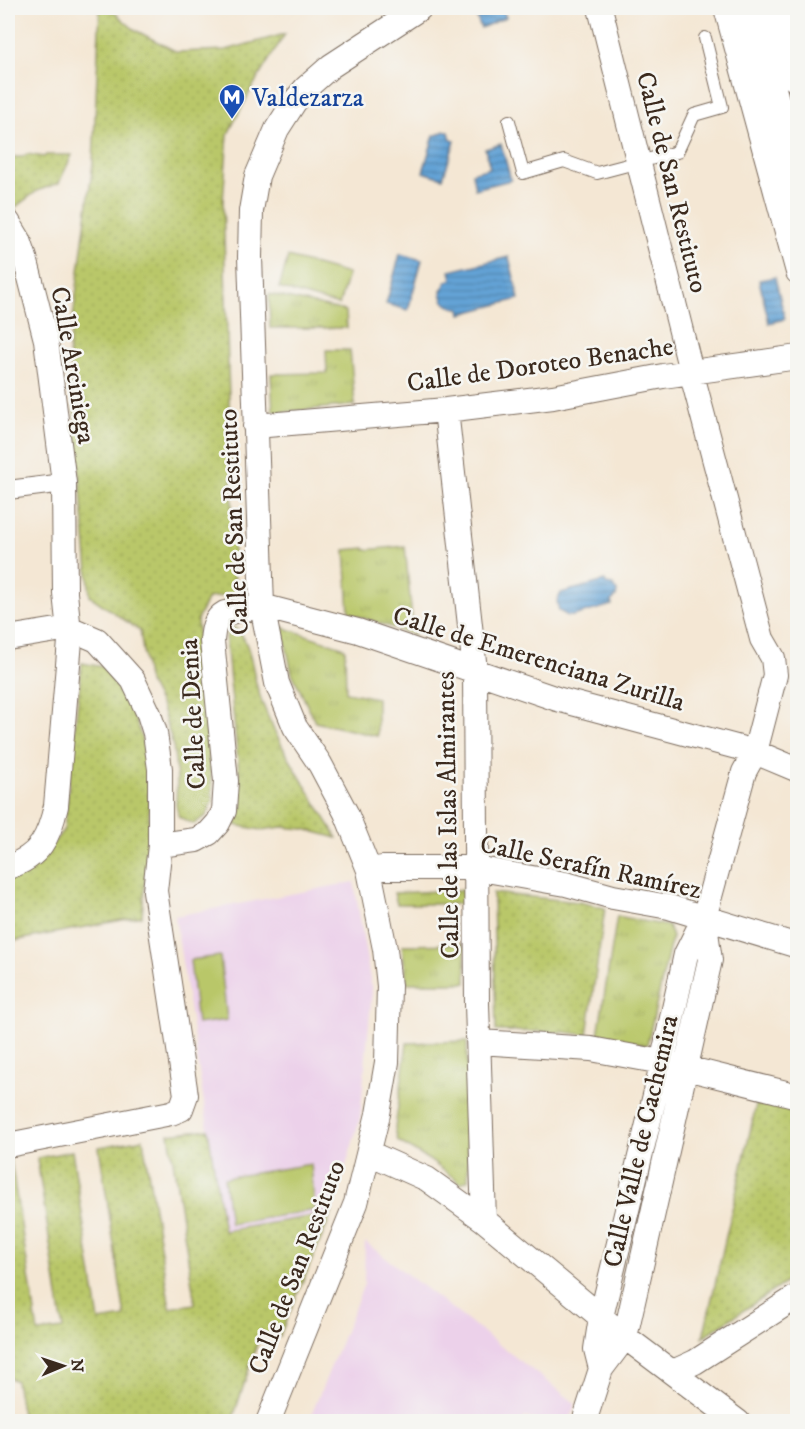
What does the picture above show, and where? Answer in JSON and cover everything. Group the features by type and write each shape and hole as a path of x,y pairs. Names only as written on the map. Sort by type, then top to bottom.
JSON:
{"main road":[{"path":"747,8 798,197"},
{"path":"780,8 798,76"}],"street":[{"name":"Calle de San Restituto","path":"268,1422 356,1203 369,1153 387,1062 390,986 369,870 346,813 320,764 295,727 277,683 262,606 250,226 252,194 262,160 284,116 306,88 339,60 420,8"},
{"name":"Calle de San Restituto","path":"600,8 691,371 762,639 773,658 775,675 755,752"},
{"path":"726,8 798,272"},
{"name":"Calle Arciniega","path":"8,222 19,240 16,259 46,340 64,483 65,594 69,628 69,655 53,820 40,847 19,863 8,867"},
{"name":"Calle de Doroteo Benache","path":"255,426 446,410 554,397 691,371 798,357"},
{"name":"Calle de las Islas Almirantes","path":"446,410 475,670 475,868 484,1220"},
{"name":"Calle Arciniega","path":"8,490 64,483"},
{"name":"Calle de Emerenciana Zurilla","path":"262,606 387,640 557,699 755,752 798,770"},
{"name":"Calle de Denia","path":"160,845 196,840 209,833 218,823 224,811 226,781 212,641 214,627 221,615 225,613 262,606"},
{"path":"8,638 69,628 97,640 126,670 140,692 149,714 155,733 160,769 160,845 155,891 186,1095 181,1110 171,1113 8,1145"},
{"name":"Calle Valle de Cachemira","path":"601,1369 596,1349 601,1317 686,954 704,918 744,772 755,752"},
{"name":"Calle Serafín Ramírez","path":"369,870 475,868 669,907 798,946"},
{"name":"Calle Valle de Cachemira","path":"584,1422 601,1369 625,1337 710,960 704,918"},
{"path":"479,1042 591,1050 662,1062 798,1096"},
{"path":"369,1153 427,1179 484,1220 625,1337 738,1422"},
{"path":"673,1372 695,1362 798,1296"}],"lane":[{"path":"509,121 523,173 564,160 597,173 677,152 694,115 722,107 705,38"}],"shaded area":[{"path":"354,882 372,992 360,1118 332,1213 224,1231 175,916"},
{"path":"365,1242 575,1403 570,1421 540,1421 524,1417 523,1422 309,1421 364,1284"}],"green space":[{"path":"100,8 109,8 135,30 177,52 226,50 285,34 253,86 228,134 223,201 235,594 208,598 197,620 213,800 206,816 194,824 179,817 176,805 177,778 173,745 162,708 147,679 140,631 90,596 69,349 93,163"},
{"path":"27,154 44,157 46,155 72,155 59,183 37,191 13,209 8,203 8,157 22,157"},
{"path":"288,257 348,274 339,305 279,288"},
{"path":"269,294 346,311 347,328 270,328"},
{"path":"326,350 350,350 355,405 273,413 271,374 327,373"},
{"path":"405,546 414,635 349,613 345,550"},
{"path":"233,627 244,638 258,690 273,728 293,766 337,838 304,829 282,827 261,830 235,825 242,802 226,641 227,632"},
{"path":"282,627 345,648 346,692 377,698 377,736 315,722 292,673"},
{"path":"82,663 103,667 131,711 144,748 148,771 149,820 142,916 8,942 8,874 49,849 64,829"},
{"path":"464,890 464,904 397,904 394,893"},
{"path":"493,893 579,902 605,908 587,1035 565,1032 496,1031"},
{"path":"617,916 668,926 672,937 647,1045 598,1035"},
{"path":"465,944 466,983 407,983 402,945"},
{"path":"220,956 227,1020 197,1024 190,960"},
{"path":"467,1041 468,1180 461,1183 398,1141 395,1128 407,1043"},
{"path":"757,1101 797,1113 797,1275 703,1337"},
{"path":"208,1129 224,1231 332,1213 279,1337 261,1332 232,1421 23,1421 16,1381 8,1377 8,1163 11,1162 38,1332 63,1329 37,1158 72,1151 99,1321 125,1317 99,1147 143,1139 170,1308 195,1304 169,1134"},
{"path":"311,1164 315,1210 230,1224 224,1178"}],"water":[{"path":"502,8 506,17 481,28 473,9"},
{"path":"444,131 449,132 451,140 455,141 443,178 423,172 434,135"},
{"path":"501,144 511,180 475,189 472,173 490,168 485,149"},
{"path":"400,254 422,260 408,310 386,304"},
{"path":"509,257 519,299 461,314 460,308 449,306 444,302 441,291 447,281 452,279 450,271"},
{"path":"775,277 785,319 769,323 759,280"},
{"path":"605,581 606,584 613,585 617,591 616,597 611,601 612,605 573,616 559,611 557,601 561,593"}],"place":[{"name":"Valdezarza","path":"232,120"}]}
